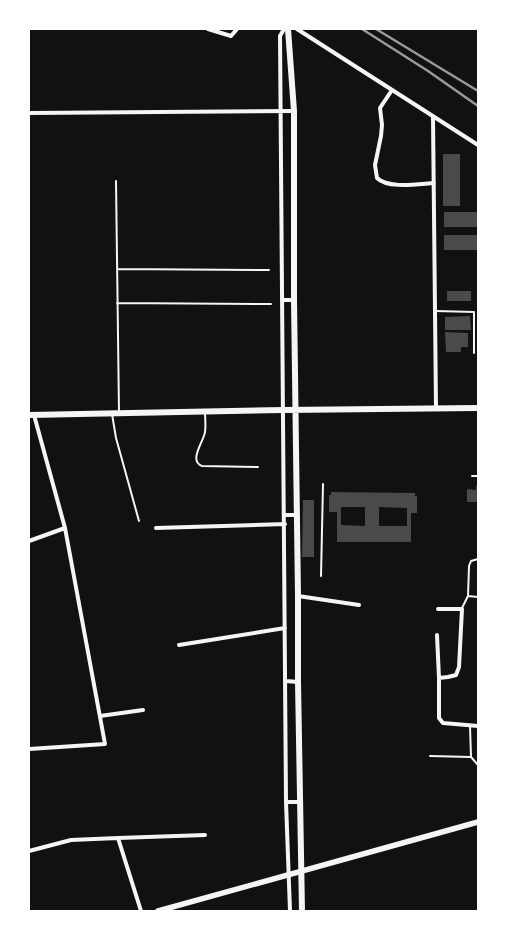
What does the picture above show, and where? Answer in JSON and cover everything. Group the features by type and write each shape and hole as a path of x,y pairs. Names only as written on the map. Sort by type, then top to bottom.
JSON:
{"main road":[{"path":"288,29 294,111 294,300 302,911"},
{"path":"31,415 206,411 478,408"}],"street":[{"path":"208,29 231,36 237,29"},
{"path":"284,29 280,36 285,515 286,802 290,911"},
{"path":"296,29 478,145"},
{"path":"392,90 380,108 382,125 375,165 377,178 386,184 434,183"},
{"path":"29,113 294,111"},
{"path":"433,117 436,408"},
{"path":"283,300 294,300"},
{"path":"29,749 105,744 65,528 31,415"},
{"path":"285,515 297,515"},
{"path":"156,528 284,524"},
{"path":"29,541 65,528"},
{"path":"298,596 359,605"},
{"path":"438,608 462,609 458,672 452,676 439,678"},
{"path":"179,645 285,628"},
{"path":"437,635 439,718 441,722 447,724 478,726"},
{"path":"286,681 298,682"},
{"path":"100,716 143,710"},
{"path":"286,802 300,802"},
{"path":"158,911 478,822"},
{"path":"29,851 71,840 205,835"},
{"path":"118,838 141,911"}],"lane":[{"path":"116,181 119,413"},
{"path":"117,269 269,270"},
{"path":"118,303 270,304"},
{"path":"435,311 474,312 474,352"},
{"path":"206,411 205,432 196,459 199,465 258,467"},
{"path":"112,413 116,438 139,521"},
{"path":"472,476 478,476"},
{"path":"321,576 323,484"},
{"path":"462,609 468,596 469,566 471,561 478,559 478,543"},
{"path":"468,596 478,597"},
{"path":"470,726 470,757"},
{"path":"430,756 470,757 478,765"}],"building":[{"path":"443,154 460,154 460,206 443,206"},
{"path":"444,212 478,212 478,227 444,227"},
{"path":"444,235 478,235 478,250 444,250"},
{"path":"447,291 471,291 471,301 447,301"},
{"path":"470,316 471,330 445,330 445,317"},
{"path":"445,332 468,333 468,347 461,347 461,352 446,352"},
{"path":"476,486 478,486 478,502 467,502 467,489 476,490"},
{"path":"331,492 415,493 415,496 417,496 417,513 411,513 411,542 337,542 337,512 329,512 329,495 331,495","holes":["341,507 365,507 365,526 341,525","379,507 407,508 407,526 379,526"]},
{"path":"303,500 314,500 314,557 302,557"}],"railway":[{"path":"362,29 428,71 478,106"},
{"path":"376,29 478,91"}]}
